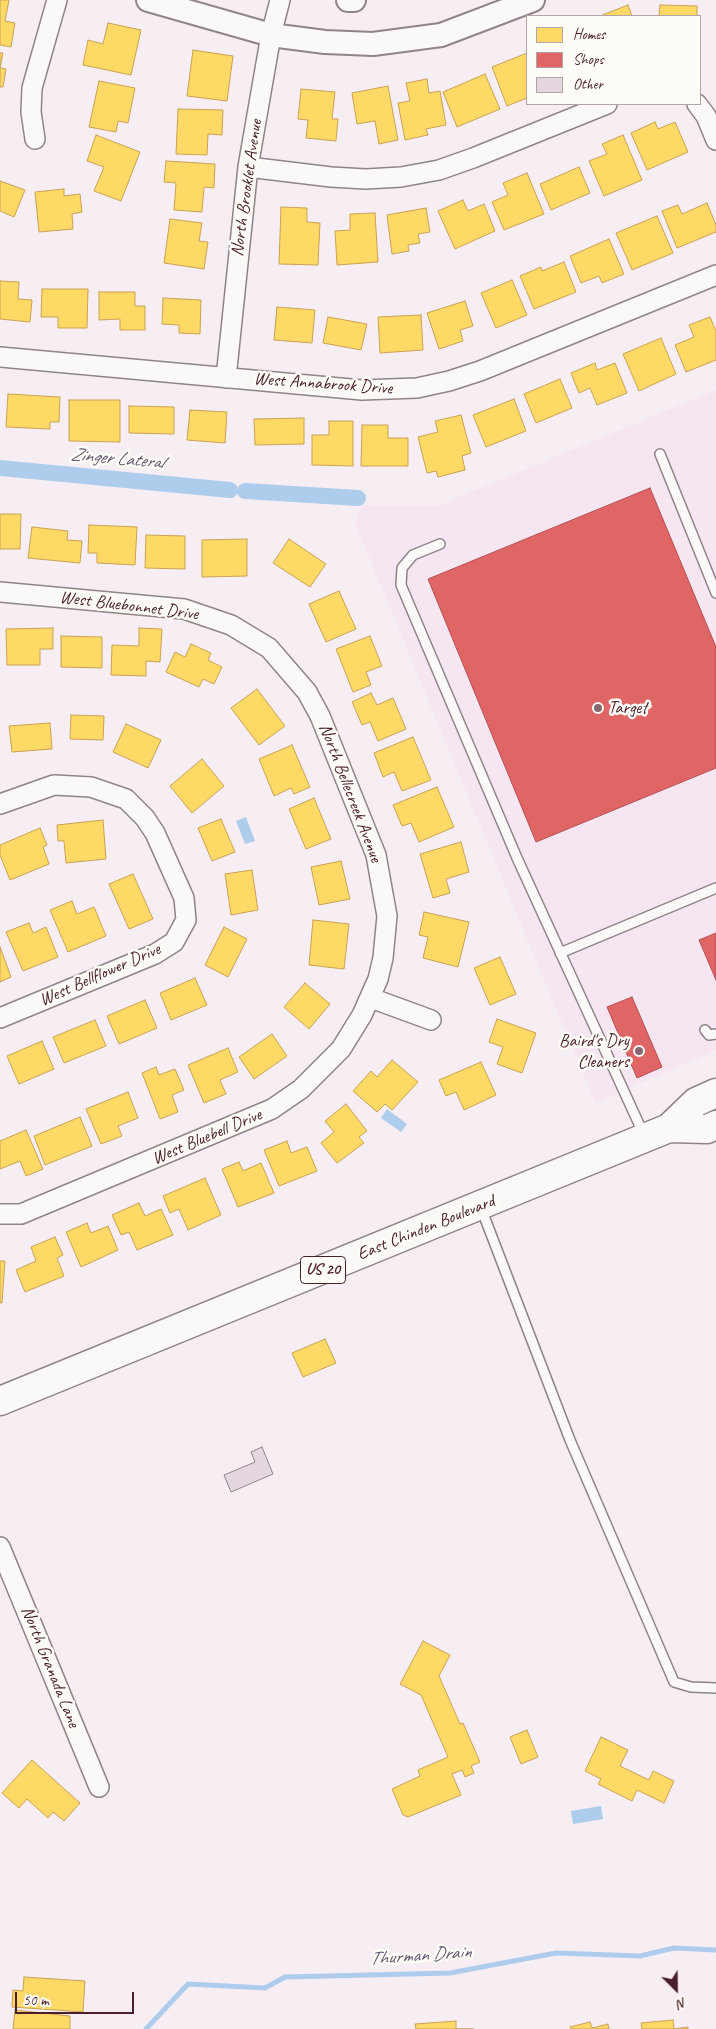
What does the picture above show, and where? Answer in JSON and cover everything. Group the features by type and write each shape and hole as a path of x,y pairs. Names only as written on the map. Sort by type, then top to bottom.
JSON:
{"main road":[{"name":"US 20","path":"657,1133 696,1102 716,1093"},
{"name":"East Chinden Boulevard","path":"0,1401 657,1133 707,1129 716,1126"}],"street":[{"path":"35,138 31,112 32,88 57,0"},
{"path":"148,0 271,35 325,42 373,44 441,35 522,2"},
{"name":"North Brooklet Avenue","path":"226,378 248,167 271,35 280,0"},
{"path":"348,0 354,0"},
{"path":"248,167 331,177 366,179 401,177 439,170 473,158 605,105"},
{"path":"698,105 706,116 716,140"},
{"name":"West Annabrook Drive","path":"0,357 362,390 417,388 449,382 480,371 716,276"},
{"name":"West Bluebonnet Drive","path":"0,592 184,609 231,625 252,638"},
{"name":"North Bellecreek Avenue","path":"252,638 276,654 307,692 320,716 376,855 385,896 386,923 383,958 371,998"},
{"name":"West Bellflower Drive","path":"0,804 54,785 91,787 126,799 145,818 155,833 184,898 186,920 174,942 155,954 0,1018"},
{"path":"371,998 431,1020"},
{"name":"West Bluebell Drive","path":"0,1214 21,1214 272,1109 301,1089 329,1063 352,1032 371,998"},
{"name":"North Granada Lane","path":"0,1547 99,1787"}],"lane":[{"path":"660,454 716,593"},
{"path":"440,544 413,555 402,568 401,585 517,858 560,953 657,1133"},
{"path":"560,953 716,890"},
{"path":"704,1030 709,1035 716,1034"},
{"path":"480,1206 501,1255 570,1440 674,1682 691,1688 716,1688"}],"shaded area":[{"path":"716,390 716,1050 595,1103 355,523 362,505 440,505"}],"water":[{"path":"246,817 255,841 245,844 236,821"},
{"path":"387,1109 407,1124 401,1132 381,1118"},
{"path":"601,1806 603,1819 573,1824 571,1811"}],"building: Homes":[{"path":"0,0 9,0 5,21 15,23 11,47 0,45"},
{"path":"628,5 632,15 603,15"},
{"path":"660,5 697,6 697,15 659,15"},
{"path":"108,23 141,30 131,75 83,65 88,40 103,44"},
{"path":"193,50 233,56 227,101 187,96"},
{"path":"0,53 3,53 0,68"},
{"path":"526,53 526,98 507,106 492,67"},
{"path":"0,68 6,69 3,87 0,87"},
{"path":"485,74 500,109 457,127 443,92"},
{"path":"427,79 429,93 440,91 446,125 426,129 428,135 405,140 398,103 410,101 406,83"},
{"path":"99,81 135,88 128,123 118,121 116,132 89,127"},
{"path":"388,86 398,140 379,144 375,121 357,124 352,93"},
{"path":"301,89 335,92 332,119 338,119 336,141 306,138 308,120 298,119"},
{"path":"178,109 223,110 222,135 208,134 207,155 176,154"},
{"path":"655,122 658,129 675,122 688,152 647,170 631,133"},
{"path":"96,135 140,152 121,201 94,191 104,167 87,161"},
{"path":"623,135 642,180 604,196 589,161 607,154 602,144"},
{"path":"166,161 215,164 214,188 204,187 202,212 174,210 176,183 164,182"},
{"path":"579,167 590,193 551,210 540,184"},
{"path":"527,173 544,214 504,230 492,202 508,195 503,183"},
{"path":"0,181 25,190 14,217 0,211"},
{"path":"64,189 64,196 80,194 82,212 72,214 73,229 39,232 35,192"},
{"path":"463,200 468,211 484,204 495,231 455,249 438,211"},
{"path":"707,203 716,225 716,232 677,248 662,211 678,205 682,214"},
{"path":"281,207 307,208 307,222 320,223 318,265 279,264"},
{"path":"426,208 430,232 418,234 420,243 408,245 409,251 392,254 387,215"},
{"path":"375,213 378,262 337,265 335,231 350,230 350,214"},
{"path":"657,216 673,253 632,270 616,233"},
{"path":"170,219 202,223 199,241 208,242 204,269 164,263"},
{"path":"609,239 624,274 602,283 599,276 581,283 570,256"},
{"path":"564,262 576,292 534,309 520,276 541,267 542,271"},
{"path":"512,280 527,315 496,328 481,293"},
{"path":"0,281 19,282 18,299 32,300 30,322 0,319"},
{"path":"42,289 88,289 87,328 58,328 58,317 41,317"},
{"path":"99,292 135,292 135,306 145,306 145,330 120,330 120,319 99,320"},
{"path":"163,298 201,300 200,334 179,333 179,325 162,324"},
{"path":"465,301 473,326 460,330 463,341 439,349 427,313"},
{"path":"277,307 315,310 312,343 274,340"},
{"path":"421,315 423,350 380,353 378,317"},
{"path":"328,317 367,324 361,350 323,343"},
{"path":"710,317 716,331 716,360 686,372 675,345 694,337 689,325"},
{"path":"661,338 676,374 639,391 623,354"},
{"path":"595,363 597,370 615,363 627,393 597,405 590,388 579,393 571,373"},
{"path":"560,379 572,408 536,423 524,394"},
{"path":"8,394 60,397 59,422 50,422 50,429 6,427"},
{"path":"514,399 526,431 486,447 473,415"},
{"path":"69,400 120,400 120,442 69,441"},
{"path":"129,406 174,407 174,434 129,433"},
{"path":"190,410 227,412 225,443 187,440"},
{"path":"461,415 471,453 462,456 465,470 438,477 436,471 427,473 418,437 438,432 435,421"},
{"path":"304,418 304,444 255,445 254,419"},
{"path":"329,421 353,421 353,466 312,465 312,435 329,435"},
{"path":"362,425 388,425 388,438 408,438 408,466 361,466"},
{"path":"0,514 21,514 20,549 0,549"},
{"path":"89,525 137,527 135,565 97,563 97,553 88,553"},
{"path":"32,527 68,531 67,540 82,541 80,563 28,558"},
{"path":"146,535 185,536 185,569 145,568"},
{"path":"247,539 247,576 202,577 202,540"},
{"path":"289,539 326,564 310,587 273,563"},
{"path":"339,591 356,629 326,642 309,604"},
{"path":"53,628 53,649 40,649 40,665 7,665 6,629"},
{"path":"139,628 162,629 160,662 146,661 146,676 111,675 112,645 139,646"},
{"path":"61,636 102,637 102,668 61,667"},
{"path":"370,636 382,666 366,672 371,685 353,692 336,649"},
{"path":"191,644 211,653 208,660 222,667 214,684 203,679 199,687 166,672 175,652 185,657"},
{"path":"257,689 285,726 259,745 231,708"},
{"path":"371,693 377,705 393,698 406,729 378,741 370,722 362,725 352,702"},
{"path":"71,715 104,716 103,740 70,739"},
{"path":"50,723 52,749 12,752 9,726"},
{"path":"126,724 161,740 148,768 113,752"},
{"path":"413,737 431,780 402,791 394,772 383,777 374,753"},
{"path":"292,745 310,787 294,794 291,788 274,796 259,759"},
{"path":"202,759 224,786 192,813 170,786"},
{"path":"437,787 454,827 419,842 411,823 402,826 393,805"},
{"path":"314,798 331,839 306,849 289,809"},
{"path":"221,819 235,852 212,861 198,828"},
{"path":"103,820 106,859 66,863 64,841 58,841 57,825"},
{"path":"40,828 47,845 43,847 49,864 10,880 0,855 0,845"},
{"path":"461,842 469,872 446,879 450,893 433,898 420,854"},
{"path":"341,861 350,899 319,905 311,867"},
{"path":"252,870 258,910 231,915 225,874"},
{"path":"133,874 153,919 129,929 109,884"},
{"path":"72,901 77,914 94,907 106,936 68,952 50,910"},
{"path":"424,912 469,922 458,967 423,958 428,937 419,935"},
{"path":"313,920 349,924 344,969 309,965"},
{"path":"29,923 33,933 46,927 58,957 23,971 6,932"},
{"path":"224,927 247,939 228,977 205,965"},
{"path":"0,947 11,977 0,982"},
{"path":"500,957 516,994 490,1005 474,968"},
{"path":"195,978 207,1005 171,1020 160,993"},
{"path":"305,983 330,1004 309,1029 284,1007"},
{"path":"145,1000 157,1028 119,1044 107,1016"},
{"path":"497,1019 536,1033 522,1073 497,1064 503,1047 489,1042"},
{"path":"95,1020 106,1046 64,1063 53,1037"},
{"path":"272,1034 287,1056 254,1079 239,1057"},
{"path":"42,1041 54,1069 19,1084 7,1056"},
{"path":"228,1048 238,1072 220,1080 226,1094 204,1103 188,1065"},
{"path":"392,1060 418,1082 392,1110 385,1104 377,1112 353,1091 371,1071 377,1077"},
{"path":"481,1062 496,1095 464,1110 456,1092 446,1096 439,1080"},
{"path":"156,1067 159,1075 175,1069 184,1090 172,1095 178,1112 160,1119 142,1073"},
{"path":"128,1092 138,1118 118,1126 122,1136 101,1144 86,1109"},
{"path":"346,1104 367,1131 359,1137 364,1143 337,1163 321,1143 334,1132 325,1121"},
{"path":"80,1117 92,1146 45,1165 34,1136"},
{"path":"26,1130 43,1169 26,1176 20,1161 0,1169 0,1141"},
{"path":"287,1141 291,1153 307,1147 317,1171 279,1186 264,1150"},
{"path":"239,1162 243,1171 261,1163 274,1193 238,1207 222,1169"},
{"path":"205,1178 221,1215 188,1230 179,1209 170,1213 163,1196"},
{"path":"139,1203 145,1216 161,1209 173,1235 137,1250 129,1232 121,1235 112,1215"},
{"path":"87,1223 91,1233 108,1226 118,1250 81,1267 66,1232"},
{"path":"55,1237 63,1255 57,1258 64,1276 25,1292 16,1270 36,1261 31,1247"},
{"path":"0,1261 5,1261 2,1303 0,1303"},
{"path":"325,1339 336,1363 303,1377 292,1353"},
{"path":"423,1641 450,1655 439,1676 460,1724 463,1723 480,1762 471,1766 474,1773 465,1777 462,1770 452,1774 461,1795 408,1817 403,1815 392,1789 420,1776 418,1770 448,1757 421,1695 400,1684"},
{"path":"527,1730 538,1757 521,1764 510,1737"},
{"path":"601,1737 628,1750 620,1766 649,1780 653,1771 674,1781 664,1803 637,1790 632,1801 598,1784 601,1779 585,1771"},
{"path":"32,1760 80,1803 64,1821 53,1812 48,1818 27,1799 19,1808 2,1793"},
{"path":"24,1977 85,1981 83,2012 12,2007 13,1990 23,1991"},
{"path":"15,2010 70,2016 70,2029 13,2029"},
{"path":"673,2020 674,2029 642,2029 641,2023"},
{"path":"456,2021 456,2029 416,2029 415,2024"},
{"path":"590,2022 592,2028 608,2024 609,2029 571,2029 570,2027"}],"building: Shops":[{"name":"Target","path":"650,488 716,647 716,768 536,842 428,579"},
{"path":"716,933 716,980 699,940"},
{"path":"632,997 662,1067 637,1078 607,1007"}],"building: Other":[{"path":"262,1447 273,1474 231,1492 224,1475 255,1462 251,1452"}],"waterway":[{"name":"Zinger Lateral","path":"0,468 230,490"},
{"name":"Zinger Lateral","path":"245,491 358,498"},
{"name":"Thurman Drain","path":"146,2029 188,1984 265,1988 285,1977 450,1973 556,1953 640,1956 674,1948 716,1950"}],"place":[{"name":"Target","path":"598,708"},
{"name":"Baird's Dry Cleaners","path":"639,1051"}]}
